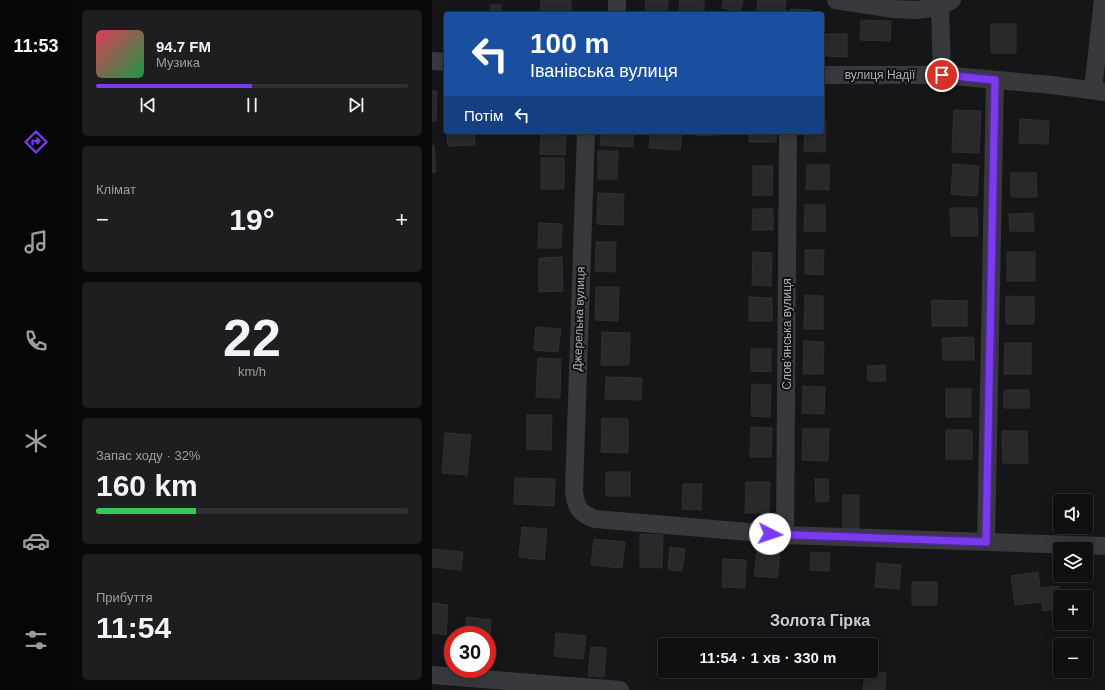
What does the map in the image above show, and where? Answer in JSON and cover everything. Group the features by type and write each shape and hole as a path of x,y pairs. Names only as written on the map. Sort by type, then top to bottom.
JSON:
{"street":[{"path":"617,0 617,12"},
{"path":"836,0 893,10 916,10 946,3 942,75"},
{"path":"1099,91 1103,0"},
{"path":"432,61 444,62"},
{"name":"вулиця Надії","path":"824,75 942,75 1099,91"},
{"path":"986,542 995,80"},
{"name":"Джерельна вулиця","path":"586,134 574,483 576,505 584,515 595,519 785,535"},
{"name":"Словʼянська вулиця","path":"785,535 788,134"},
{"path":"785,535 1105,546"},
{"path":"432,676 620,690"}],"building":[{"path":"541,0 571,0 571,12 540,12"},
{"path":"646,0 668,0 667,12 645,12"},
{"path":"680,0 704,0 704,12 679,12"},
{"path":"723,0 743,0 740,12 722,8"},
{"path":"758,0 786,0 784,12 756,12"},
{"path":"491,5 501,5 501,12 490,12"},
{"path":"790,9 811,10 811,12 790,12"},
{"path":"861,20 891,21 890,41 860,40"},
{"path":"991,24 1016,24 1016,53 991,53"},
{"path":"825,34 847,34 847,57 824,56"},
{"path":"432,91 437,91 436,121 432,121"},
{"path":"954,110 981,111 979,153 952,152"},
{"path":"1020,119 1049,121 1048,144 1019,143"},
{"path":"824,121 826,121 825,152 804,151 805,134 824,134"},
{"path":"447,134 474,134 475,145 448,146"},
{"path":"541,134 566,134 565,155 540,154"},
{"path":"601,134 634,134 633,147 600,145"},
{"path":"651,134 682,134 680,150 649,148"},
{"path":"696,134 719,134 719,135 696,136"},
{"path":"749,134 776,134 776,142 749,142"},
{"path":"434,145 436,172 432,172 432,146"},
{"path":"598,151 618,151 617,179 598,179"},
{"path":"541,158 564,158 564,189 541,189"},
{"path":"953,164 979,166 977,196 951,194"},
{"path":"807,165 829,165 829,190 806,189"},
{"path":"753,166 773,166 772,195 753,195"},
{"path":"1011,173 1036,173 1037,197 1011,197"},
{"path":"598,193 624,194 623,225 597,224"},
{"path":"805,205 825,205 825,231 804,231"},
{"path":"950,208 977,208 978,236 951,236"},
{"path":"753,209 773,209 773,230 752,230"},
{"path":"1033,213 1034,231 1010,231 1009,214"},
{"path":"539,223 562,224 561,248 538,248"},
{"path":"596,242 616,242 615,272 595,271"},
{"path":"805,250 824,250 823,275 805,274"},
{"path":"753,252 772,253 771,286 752,285"},
{"path":"1007,252 1035,252 1035,281 1007,281"},
{"path":"562,257 563,291 539,292 539,258"},
{"path":"596,287 619,287 618,321 595,320"},
{"path":"805,295 823,296 823,329 804,329"},
{"path":"1006,296 1034,297 1034,324 1006,324"},
{"path":"749,297 772,298 772,321 749,321"},
{"path":"932,300 967,301 967,326 932,326"},
{"path":"536,327 561,329 558,352 534,350"},
{"path":"602,332 630,333 629,365 601,365"},
{"path":"974,337 974,360 943,360 942,338"},
{"path":"804,341 824,342 823,374 803,374"},
{"path":"1005,343 1031,343 1031,374 1004,374"},
{"path":"751,349 771,349 771,372 751,371"},
{"path":"538,358 561,359 560,398 536,397"},
{"path":"885,365 886,381 868,381 867,366"},
{"path":"606,377 642,378 641,400 605,399"},
{"path":"752,384 771,385 770,417 751,416"},
{"path":"803,386 825,387 824,414 802,413"},
{"path":"946,389 971,389 971,417 946,417"},
{"path":"1004,390 1029,390 1029,408 1004,408"},
{"path":"527,415 552,415 551,450 527,449"},
{"path":"602,418 628,419 628,453 601,452"},
{"path":"751,427 772,428 771,457 750,457"},
{"path":"803,429 829,429 828,461 802,460"},
{"path":"946,430 972,430 972,459 946,459"},
{"path":"1002,431 1027,431 1028,463 1003,463"},
{"path":"445,433 471,435 467,475 442,473"},
{"path":"606,472 630,472 630,496 606,496"},
{"path":"515,478 555,479 554,506 514,504"},
{"path":"815,479 828,479 829,501 816,502"},
{"path":"746,482 770,482 769,513 745,513"},
{"path":"683,484 702,484 701,510 682,509"},
{"path":"843,495 859,495 859,529 843,529"},
{"path":"522,527 547,529 544,560 519,557"},
{"path":"640,534 663,535 662,568 640,567"},
{"path":"594,539 625,542 622,568 591,565"},
{"path":"670,547 685,549 682,571 668,570"},
{"path":"432,549 463,552 461,570 432,567"},
{"path":"757,551 780,554 777,578 754,576"},
{"path":"811,552 830,553 829,571 810,570"},
{"path":"723,559 746,560 745,588 722,587"},
{"path":"877,563 901,565 899,589 875,587"},
{"path":"1038,572 1040,588 1059,586 1060,590 1053,590 1053,610 1043,611 1042,602 1015,605 1011,576"},
{"path":"912,582 937,582 937,605 912,605"},
{"path":"432,603 448,605 447,626 444,626 444,635 432,633"},
{"path":"467,617 491,620 491,626 466,626"},
{"path":"556,633 586,636 583,659 554,656"},
{"path":"591,647 606,648 604,677 588,676"},
{"path":"878,673 886,673 885,690 863,690 864,678 878,678"}],"district":[{"name":"Золота Гірка","path":"820,620"}],"route":[{"path":"770,534 986,542 995,80 942,75"}]}
